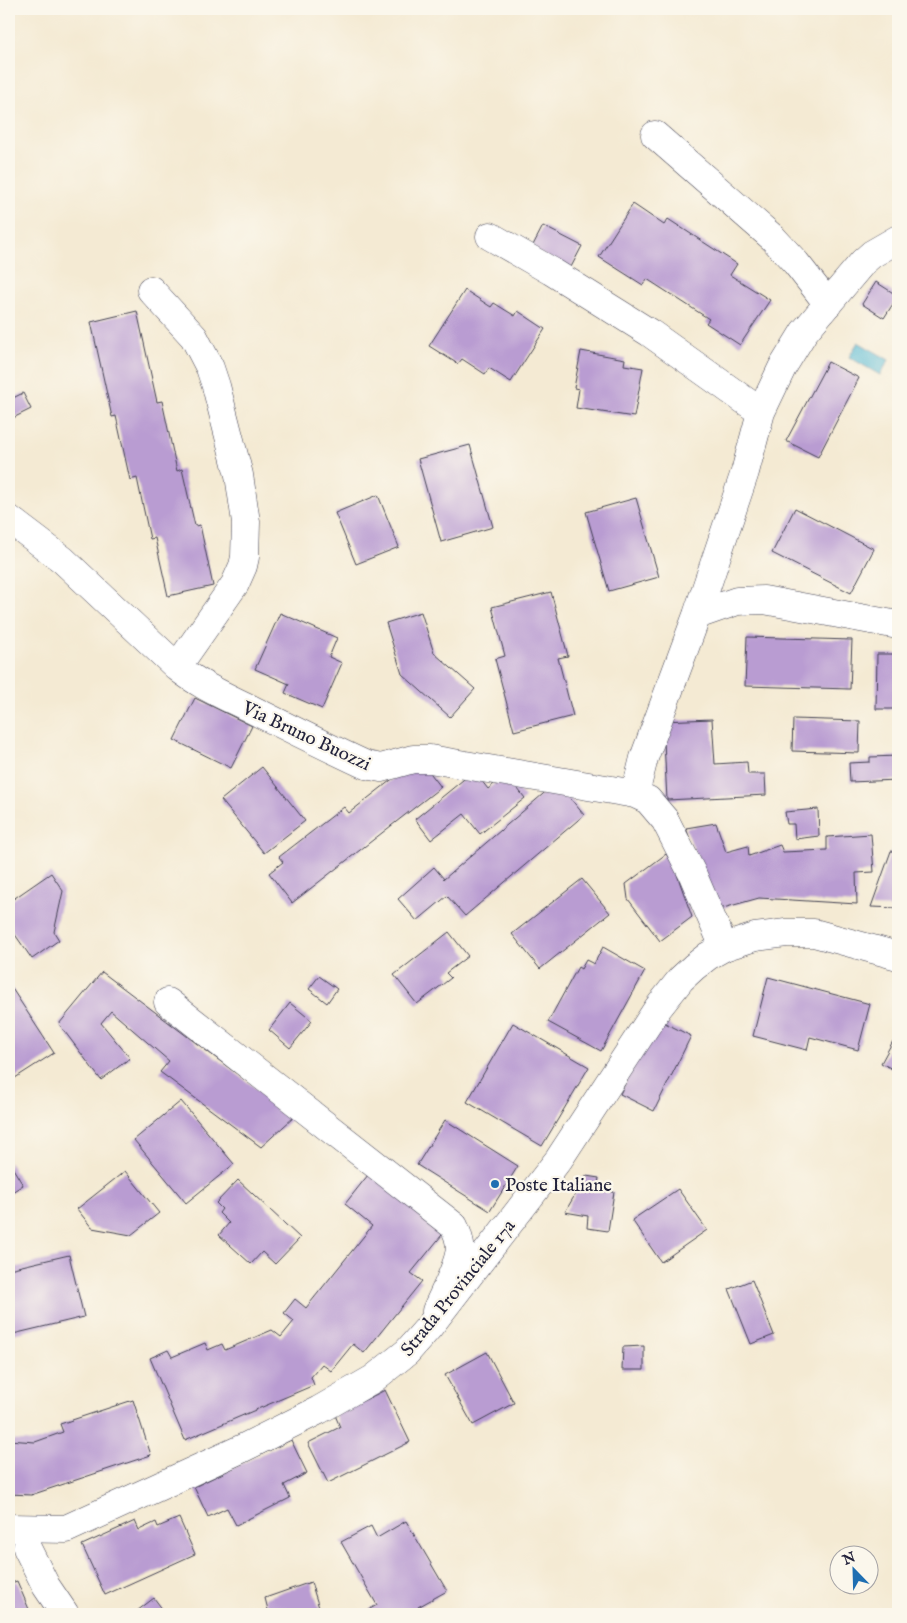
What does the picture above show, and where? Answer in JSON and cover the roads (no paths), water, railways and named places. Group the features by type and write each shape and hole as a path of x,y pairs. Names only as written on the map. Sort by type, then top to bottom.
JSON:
{"street":[{"path":"655,135 772,238 796,263 828,304"},
{"path":"490,236 650,332 761,412"},
{"path":"635,794 644,758 697,615 745,472 761,412 770,391 804,332 863,262 872,254 898,239"},
{"path":"152,290 194,337 210,368 239,475 246,522 245,557 236,584 177,667"},
{"name":"Via Bruno Buozzi","path":"9,519 63,560 177,667 202,685 373,767 388,767 413,759 430,759 635,794 648,800 665,820 692,873 724,947"},
{"path":"697,615 737,601 764,600 898,625"},
{"name":"Strada Provinciale 17a","path":"9,1528 66,1529 241,1449 352,1392 374,1379 395,1362 429,1327 559,1159 658,1008 694,967 708,956 724,947 755,937 800,933 829,936 898,956"},
{"path":"168,1002 454,1226 460,1245 458,1259 429,1327"},
{"path":"65,1614 46,1586 18,1553 66,1529"}],"water":[{"path":"858,342 889,360 880,375 849,357"}],"place":[{"name":"Poste Italiane","path":"495,1184"}]}
